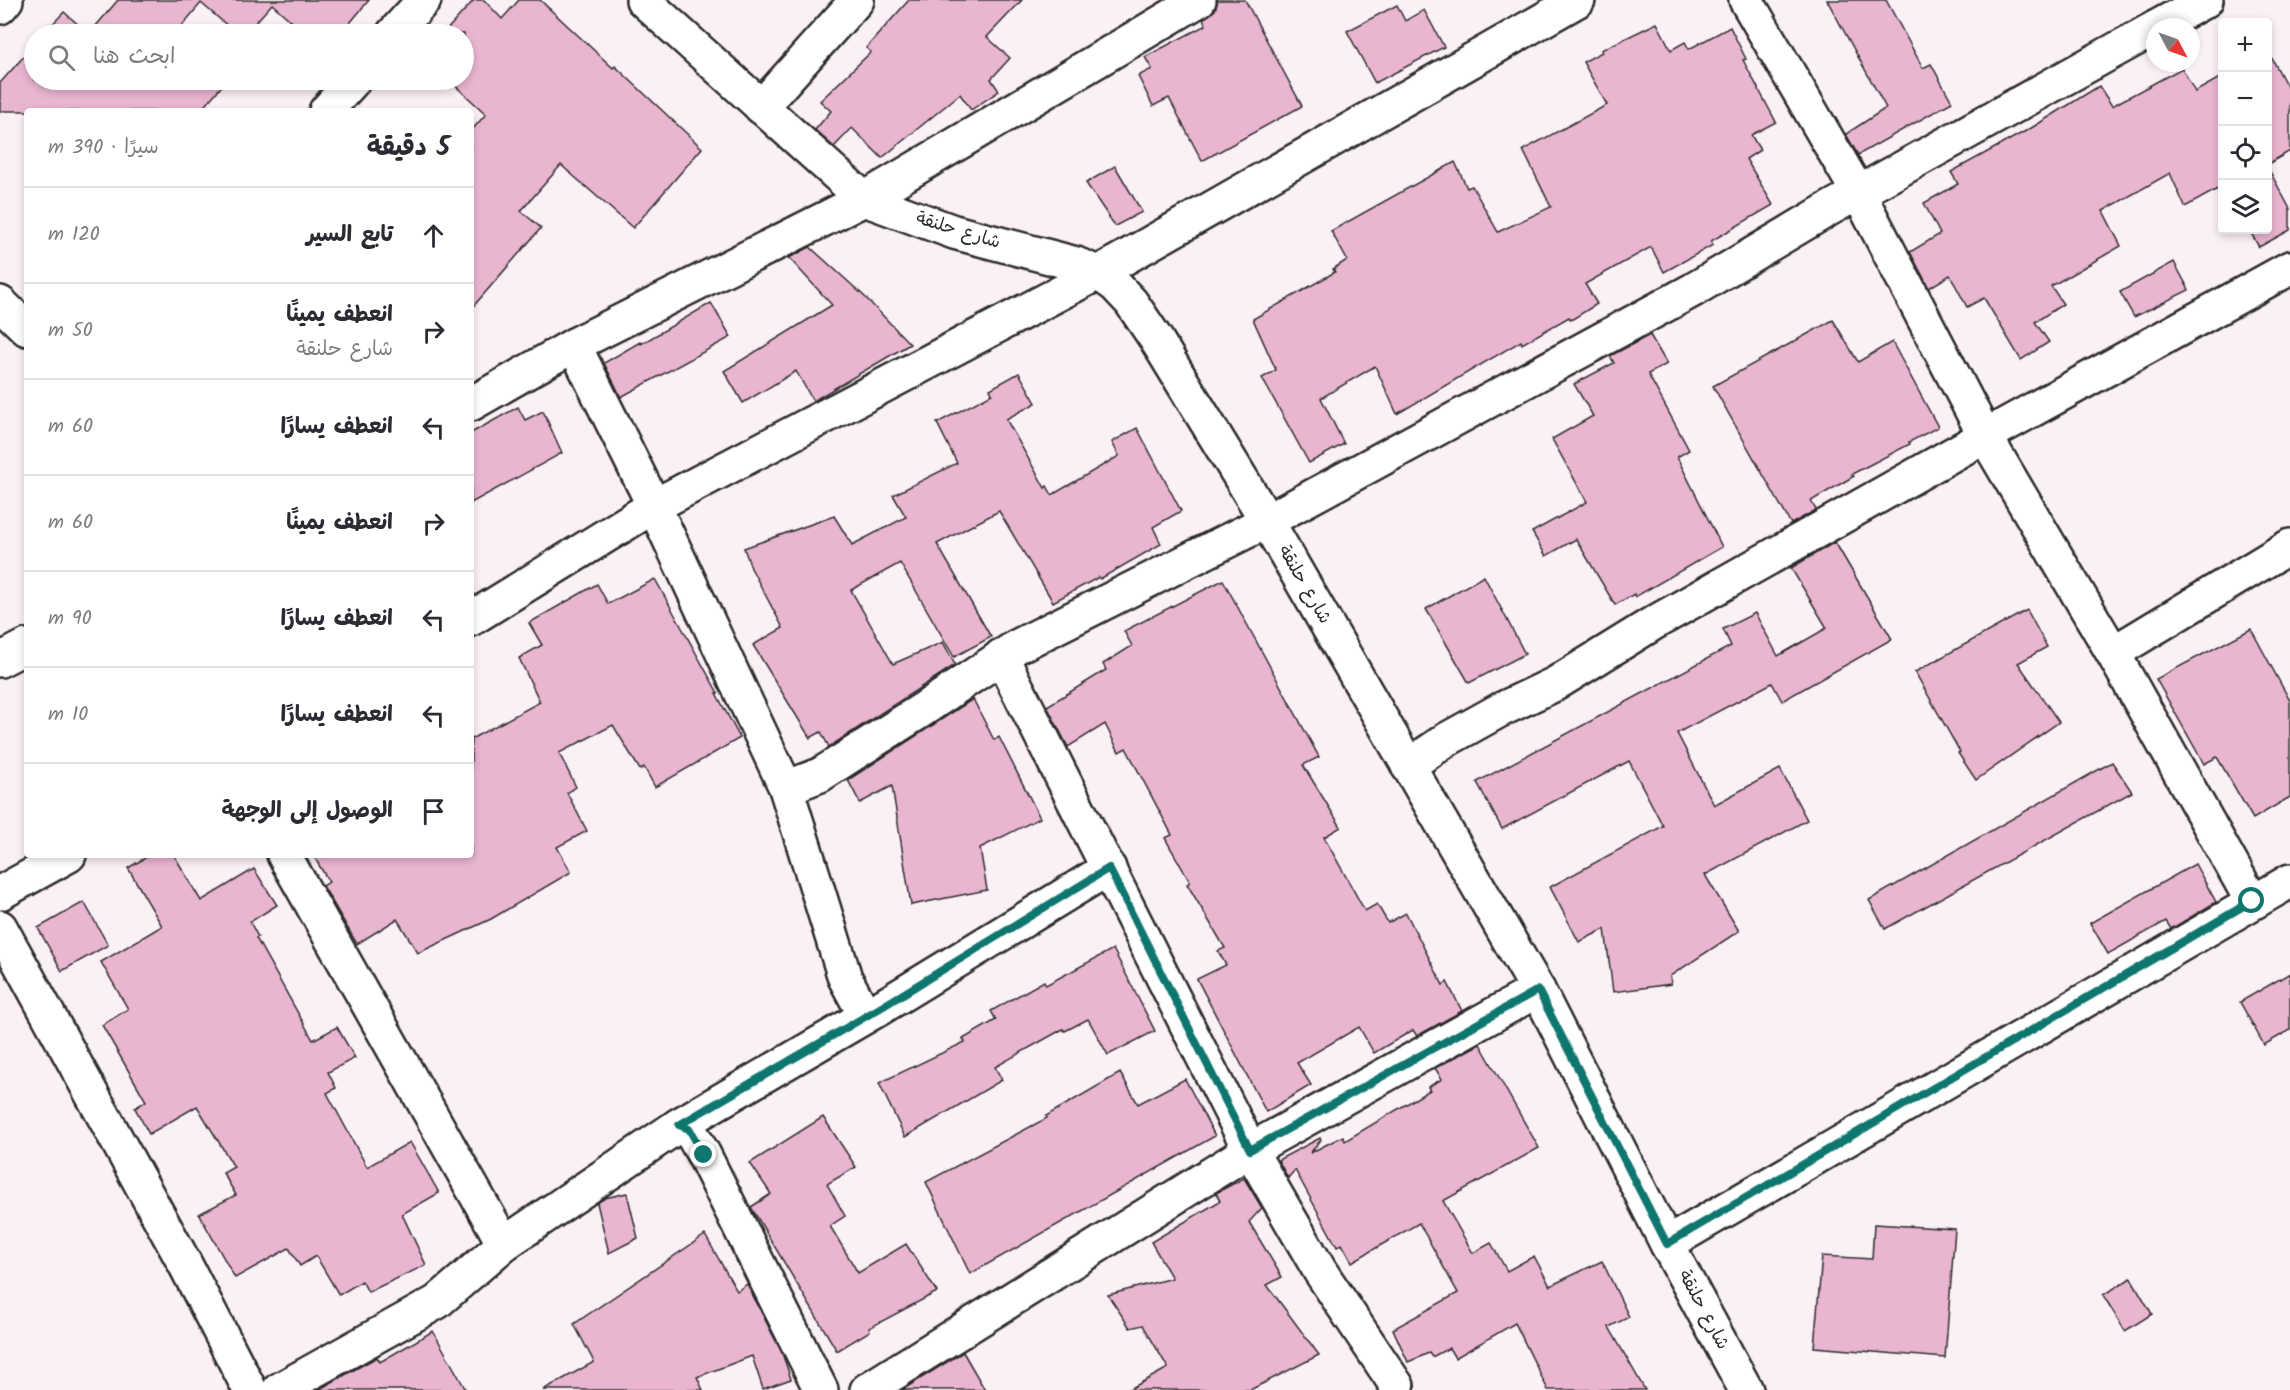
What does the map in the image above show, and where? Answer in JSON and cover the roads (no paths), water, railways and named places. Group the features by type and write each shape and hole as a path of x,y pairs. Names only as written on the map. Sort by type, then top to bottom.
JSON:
{"street":[{"path":"0,7 6,0"},
{"path":"402,24 424,0"},
{"name":"شارع حلنقة","path":"642,0 864,199 954,232 1076,264 1098,273 1115,285 1131,302 1267,521 1538,990 1667,1244 1746,1390"},
{"path":"761,107 857,0"},
{"path":"474,402 574,345 864,199 1199,0"},
{"path":"474,617 654,506 1098,273 1578,0"},
{"path":"1746,0 1859,194 1985,436 2113,653 2252,901"},
{"path":"2174,18 2206,0"},
{"path":"786,788 820,775 1001,656 1267,521 1693,290 1827,210 2146,34"},
{"path":"329,108 345,90"},
{"path":"1408,766 1446,740 1555,684 1652,624 1985,436 2290,268"},
{"path":"0,303 24,327"},
{"path":"574,345 654,506 786,788 845,978 865,1016"},
{"path":"2113,653 2290,546"},
{"path":"0,660 24,648"},
{"path":"1001,656 1250,1150 1320,1271 1397,1386 1397,1390"},
{"path":"0,893 64,858"},
{"path":"286,858 504,1244"},
{"path":"279,1390 437,1302 504,1244 679,1125 865,1016 1109,868"},
{"path":"1667,1244 2252,901 2290,881"},
{"path":"0,927 185,1264 250,1390"},
{"path":"867,1390 1250,1150 1538,990"},
{"path":"679,1125 689,1129 704,1155 820,1390"}]}
